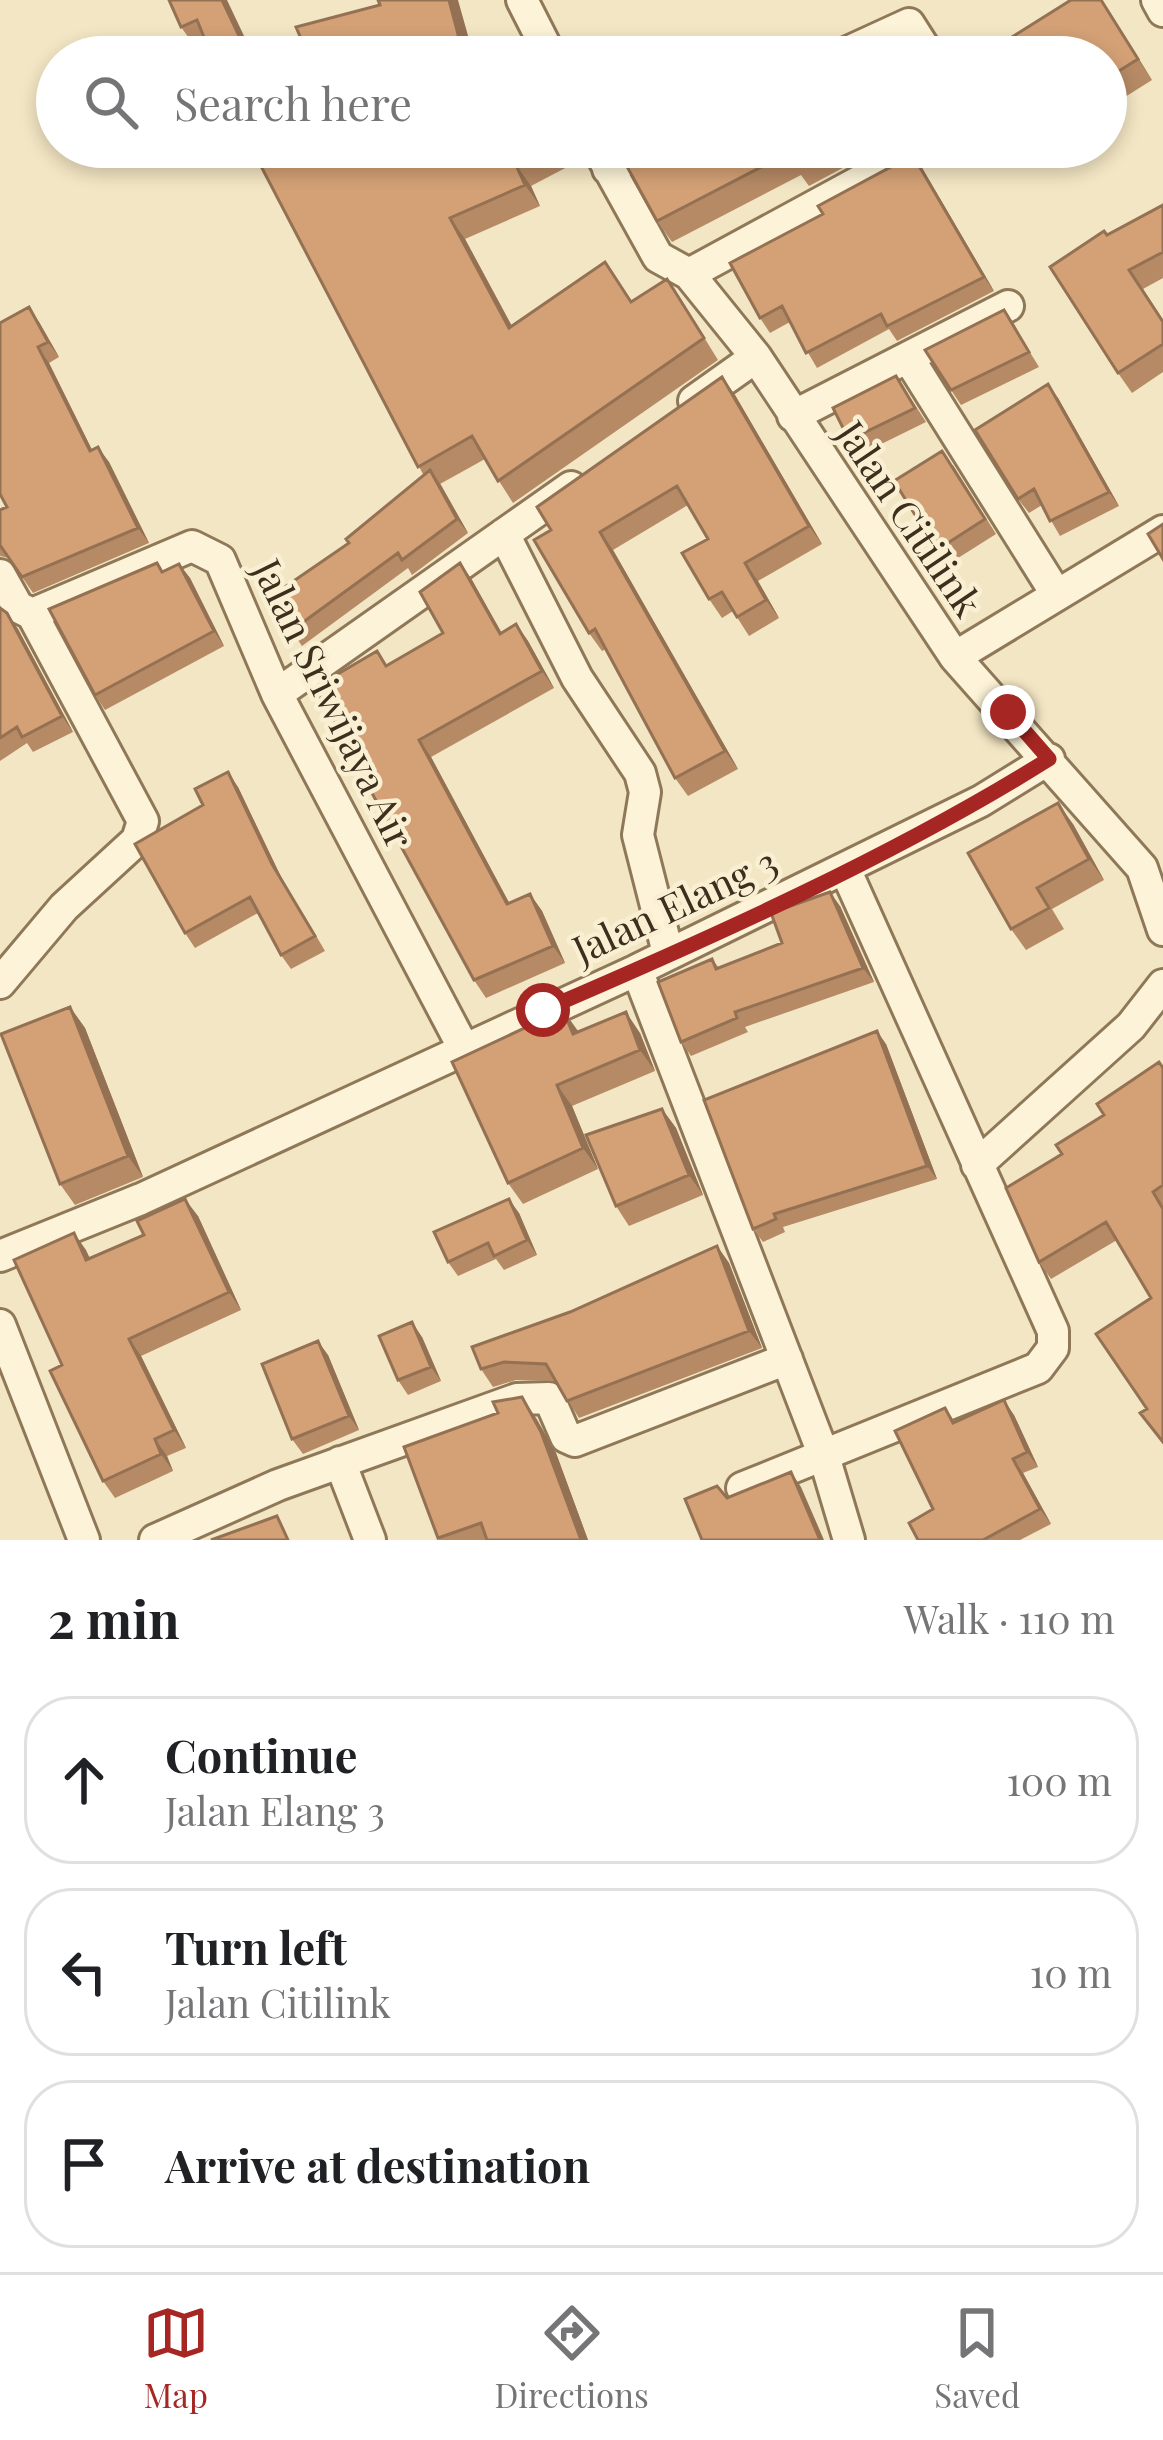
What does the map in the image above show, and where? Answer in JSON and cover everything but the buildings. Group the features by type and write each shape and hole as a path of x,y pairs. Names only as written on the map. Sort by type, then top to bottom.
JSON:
{"street":[{"path":"522,0 540,36"},
{"path":"1157,0 1163,11"},
{"path":"884,36 909,25 917,36"},
{"name":"Jalan Citilink","path":"608,168 658,257 689,274 756,357 956,657 1049,759 1153,862 1163,930"},
{"path":"689,274 884,168"},
{"path":"793,416 1008,306"},
{"path":"659,425 756,357"},
{"path":"908,359 1055,592"},
{"path":"277,694 601,466"},
{"path":"956,657 1055,592 1163,531"},
{"path":"504,534 577,678 640,773 645,792 638,835 668,953"},
{"name":"Jalan Sriwijaya Air","path":"32,614 192,546 220,560 277,694 463,1047"},
{"path":"0,575 18,607 32,614 143,821 136,840 64,907 0,983"},
{"name":"Jalan Elang 3","path":"0,1256 141,1199 637,970 981,801 1049,759"},
{"path":"742,1488 1048,1361 1053,1331 845,869"},
{"path":"637,970 824,1456 849,1540"},
{"path":"977,1165 1114,1042 1163,986"},
{"path":"0,1324 84,1540"},
{"path":"155,1540 340,1462 485,1408 544,1395 566,1437 575,1441 787,1359"},
{"path":"340,1462 370,1540"}],"route":[{"path":"543,1010 845,869 981,801 1049,759 1008,712"}]}
